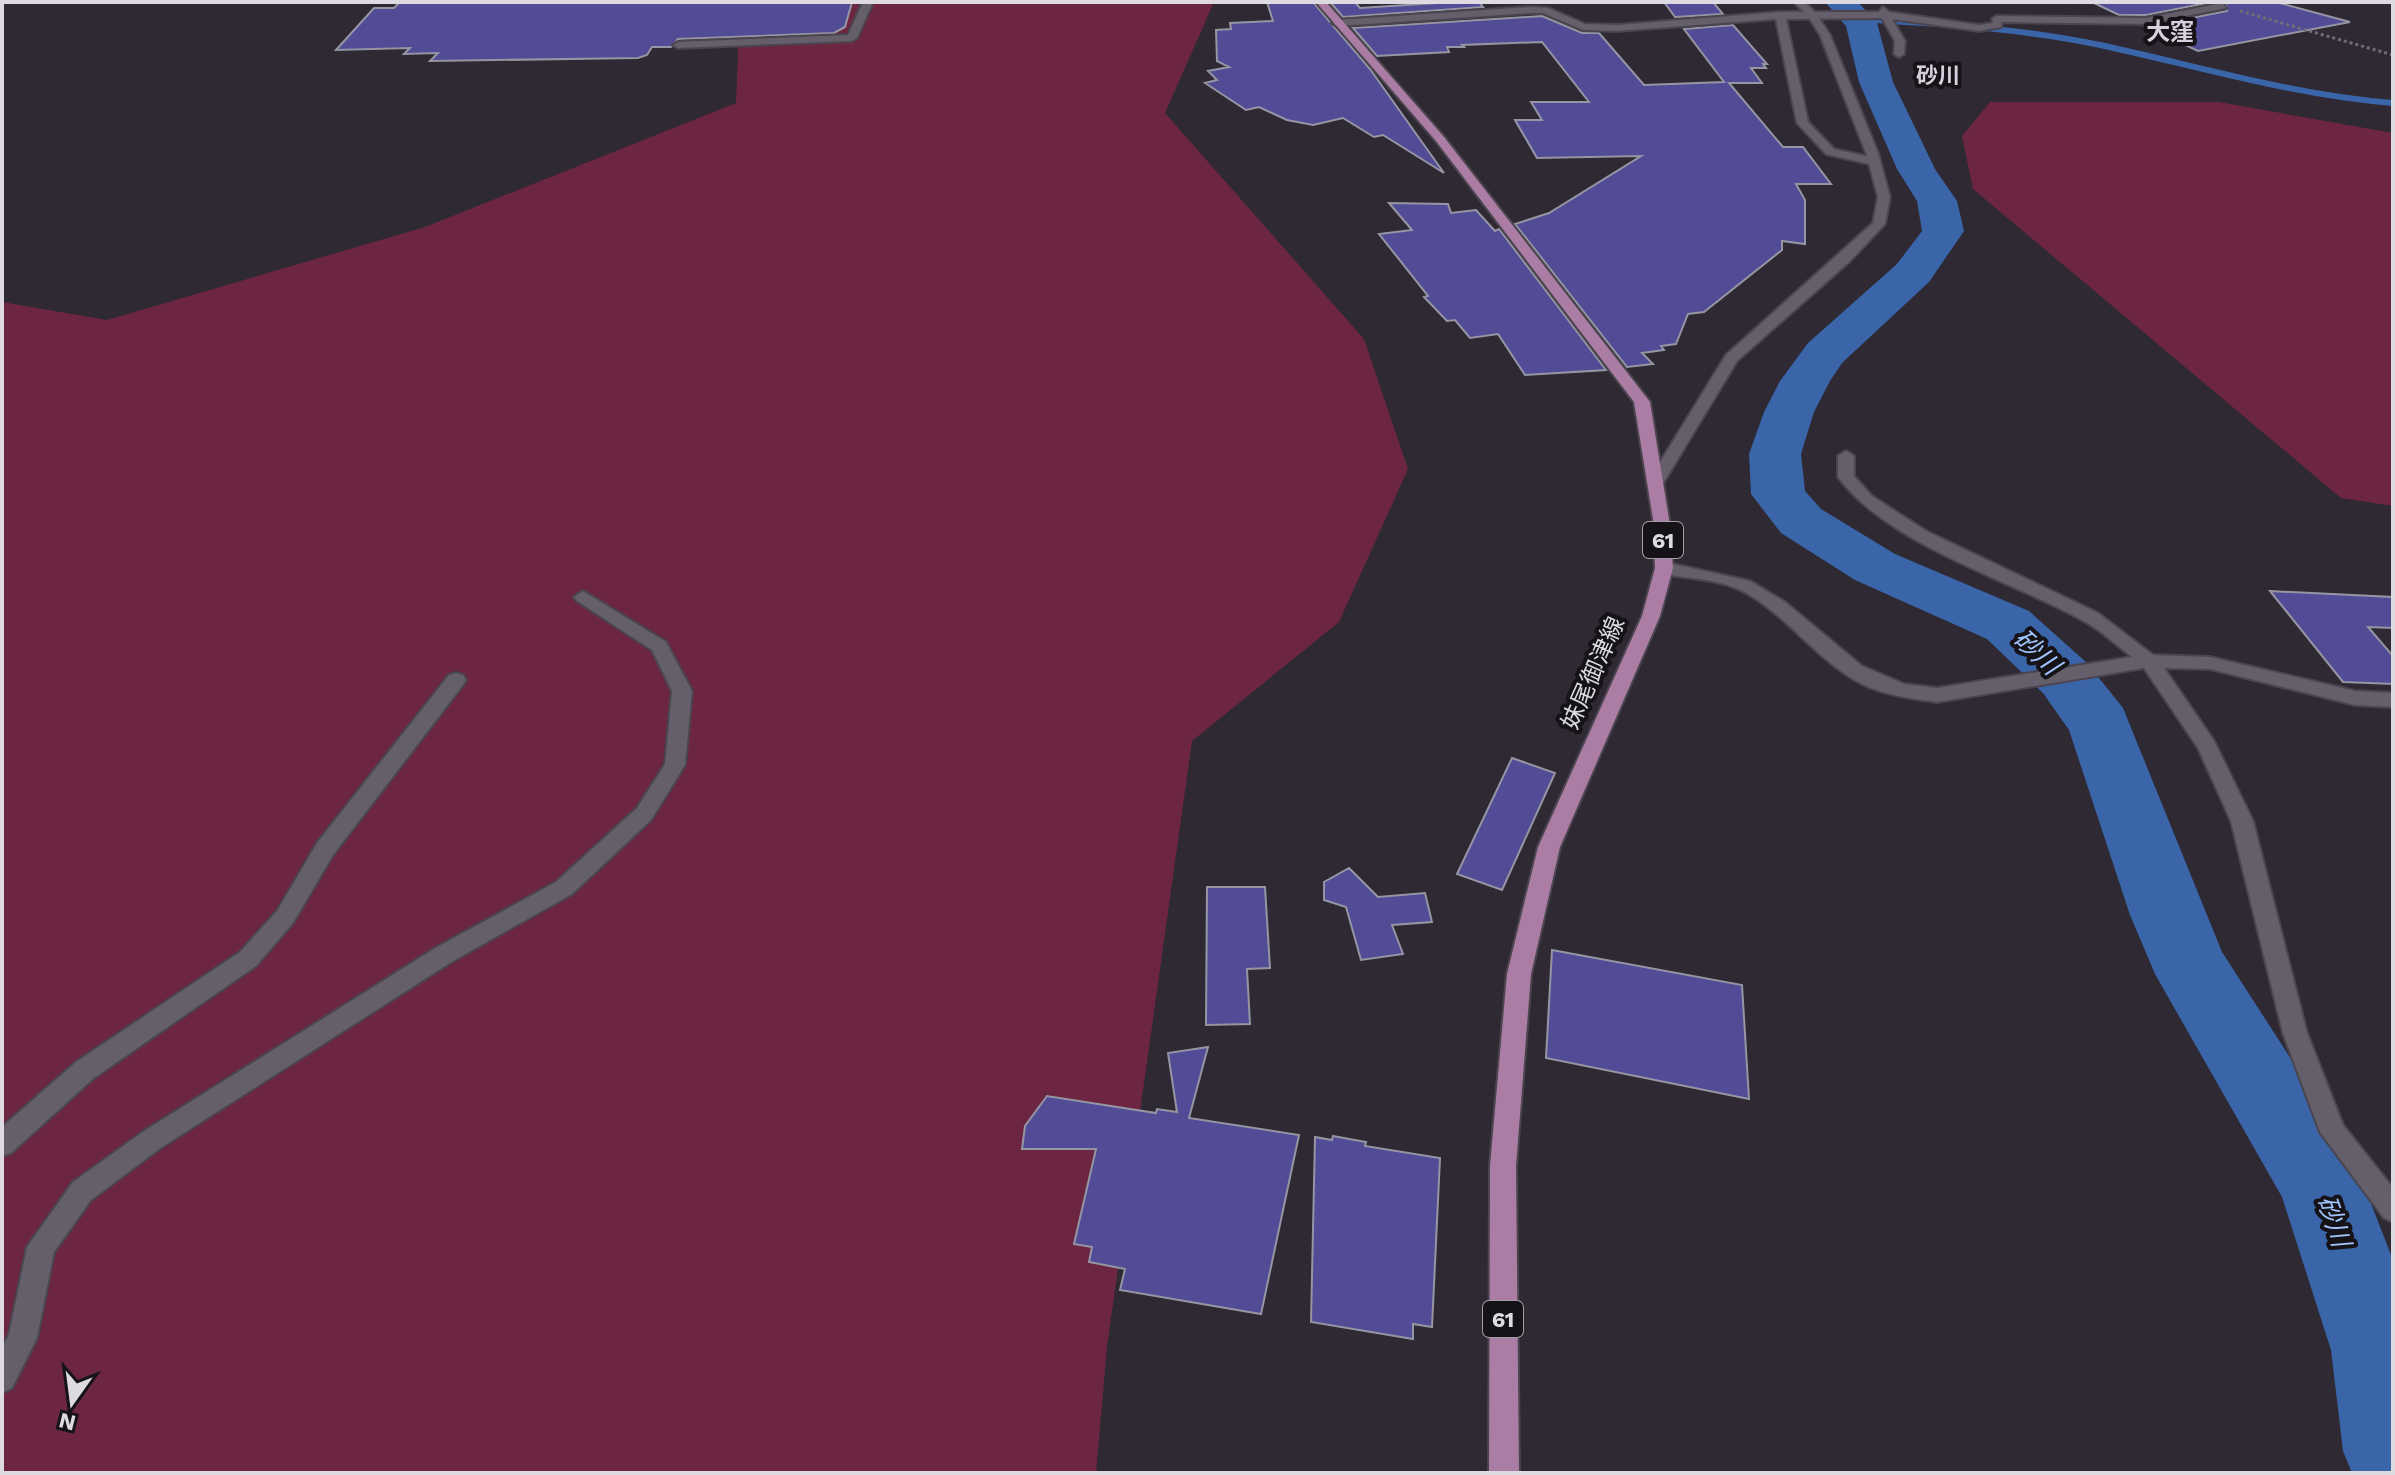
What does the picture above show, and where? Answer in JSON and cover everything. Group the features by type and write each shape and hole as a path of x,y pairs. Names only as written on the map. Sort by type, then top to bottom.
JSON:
{"main road":[{"name":"妹尾御津線","path":"1321,2 1440,139 1642,402 1656,482 1664,568 1651,616 1549,847 1519,974 1503,1166 1504,1473"}],"street":[{"path":"678,45 852,38 868,2"},
{"path":"1656,482 1731,358 1879,224 1884,197 1874,161 1818,14 1799,2"},
{"path":"1874,2 1900,41 1899,54"},
{"path":"1337,23 1545,10 1583,27 1617,28 1818,14 1979,28 1994,27 1998,25 1997,19 2146,21 2223,6"},
{"path":"1780,15 1803,123 1830,152 1874,161"},
{"path":"1846,456 1846,477 1866,500 1920,535 2092,617 2140,663 2207,746 2242,821 2295,1033 2333,1132 2393,1209"},
{"path":"1664,568 1753,589 1855,674 1882,687 1923,694 1972,690 2140,663 2210,663 2355,698 2393,700"},
{"path":"2,1378 23,1338 41,1247 82,1191 153,1139 445,954 564,888 644,814 675,765 682,691 659,646 583,597"},
{"path":"2,1144 85,1070 248,959 285,917 325,849 456,680"}],"path":[{"path":"2223,6 2393,55"}],"shaded area":[{"path":"740,2 1214,2 1165,113 1364,339 1408,469 1339,622 1192,741 1107,1347 1096,1473 2,1473 2,302 107,320 425,227 736,103"},
{"path":"1990,102 2219,102 2393,133 2393,506 2341,498 1973,189 1962,136"}],"building":[{"path":"400,2 852,2 845,27 834,33 678,39 671,47 652,47 647,55 638,58 430,61 438,53 404,54 410,48 336,50 374,8 394,8"},
{"path":"1267,2 1313,2 1370,69 1444,173 1383,135 1374,137 1343,118 1313,125 1287,120 1259,107 1246,110 1205,83 1217,80 1208,71 1229,67 1217,61 1216,30 1231,29 1230,23 1273,21"},
{"path":"1330,2 1355,2 1360,8 1453,2 1479,2 1483,7 1343,17"},
{"path":"1664,2 1713,2 1723,14 1675,17"},
{"path":"2092,2 2212,2 2146,15 2119,15"},
{"path":"2226,2 2276,2 2350,22 2198,51 2146,27 2227,11"},
{"path":"1542,16 1582,33 1599,33 1644,85 1724,82 1684,29 1733,25 1767,64 1763,64 1766,68 1751,68 1762,83 1729,83 1783,147 1803,147 1831,184 1796,184 1805,200 1805,244 1782,241 1782,250 1704,312 1688,314 1676,344 1661,346 1664,350 1642,353 1653,364 1627,367 1515,224 1549,213 1641,156 1537,158 1515,120 1542,120 1531,102 1589,102 1542,42 1462,45 1464,47 1447,47 1449,52 1377,56 1353,28"},
{"path":"1389,203 1448,204 1451,213 1476,210 1495,231 1499,229 1606,370 1525,375 1498,334 1470,338 1455,320 1447,321 1424,297 1428,296 1379,234 1412,230"},
{"path":"2270,591 2393,597 2393,628 2368,627 2393,656 2393,684 2343,682"},
{"path":"1512,758 1555,773 1502,890 1457,874"},
{"path":"1349,868 1378,897 1425,893 1432,922 1392,925 1403,954 1361,960 1346,907 1324,900 1324,882"},
{"path":"1207,887 1265,887 1270,968 1247,969 1250,1024 1206,1025"},
{"path":"1552,950 1742,985 1749,1099 1546,1058"},
{"path":"1208,1047 1189,1118 1299,1135 1261,1314 1120,1290 1125,1269 1089,1262 1092,1247 1074,1244 1096,1149 1022,1149 1025,1126 1047,1096 1156,1113 1157,1109 1177,1112 1168,1053"},
{"path":"1333,1136 1366,1142 1365,1146 1440,1158 1432,1327 1413,1324 1413,1339 1311,1322 1315,1137 1332,1140"}],"waterway":[{"name":"砂川","path":"1840,2 1861,23 1876,82 1916,169 1937,201 1943,231 1913,273 1825,353 1805,381 1789,412 1775,454 1778,494 1801,521 1875,567 2008,625 2065,678 2100,724 2167,915 2194,974 2320,1181 2379,1350 2393,1451"},
{"path":"1857,19 2040,34 2282,87 2393,103"}],"district":[{"name":"大窪","path":"2170,32"},
{"name":"砂川","path":"1938,75"}]}
